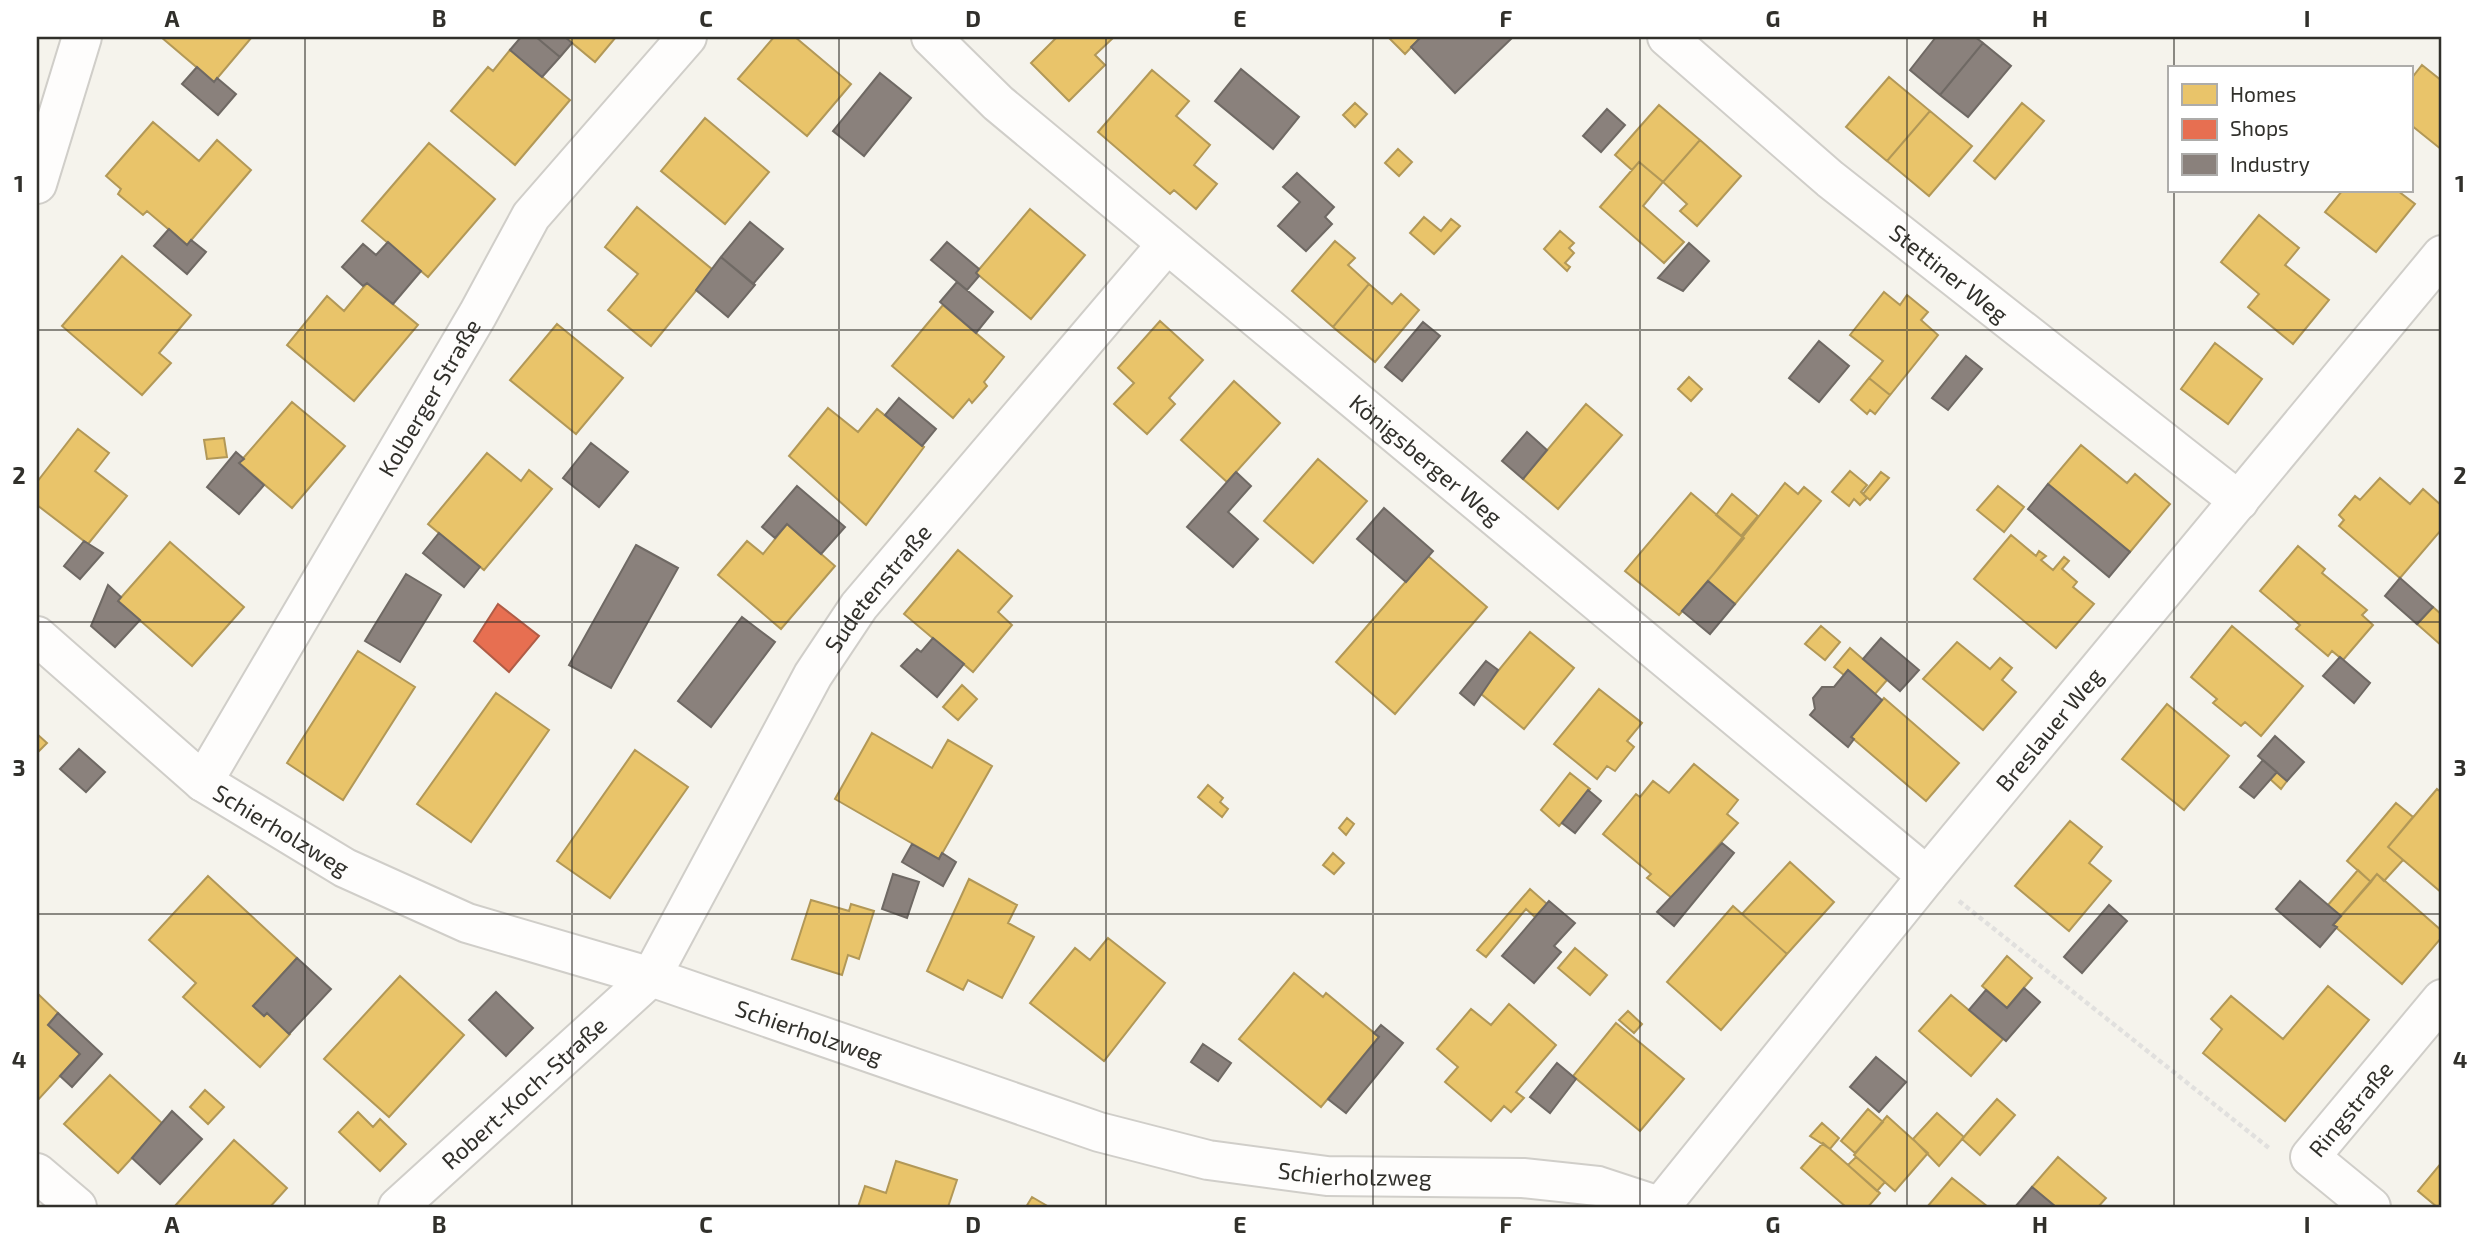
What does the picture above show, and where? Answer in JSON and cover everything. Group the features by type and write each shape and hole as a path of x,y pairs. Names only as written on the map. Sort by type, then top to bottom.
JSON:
{"street":[{"path":"37,184 82,37"},
{"name":"Kolberger Straße","path":"203,782 478,314 531,216 687,37"},
{"name":"Königsberger Weg","path":"931,37 998,103 1927,876"},
{"name":"Stettiner Weg","path":"1667,37 1830,179 2239,501"},
{"name":"Sudetenstraße","path":"651,977 814,675 859,606 1167,244"},
{"name":"Breslauer Weg","path":"1661,1207 1927,876 2442,256"},
{"name":"Schierholzweg","path":"37,636 203,782 345,867 467,923 651,977 1099,1132 1208,1160 1326,1176 1523,1178 1598,1186 1661,1207"},
{"name":"Robert-Koch-Straße","path":"398,1207 651,977"},
{"name":"Ringstraße","path":"2371,1207 2311,1157 2442,999"},
{"path":"37,1173 76,1207"}],"path":[{"path":"1927,876 2287,1162 2311,1157"}],"building: Homes":[{"path":"161,37 252,37 214,82"},
{"path":"565,37 616,37 595,62"},
{"path":"774,37 795,37 851,84 807,136 738,79"},
{"path":"1057,37 1114,37 1095,55 1105,65 1069,101 1031,63"},
{"path":"1388,37 1421,37 1405,54"},
{"path":"510,50 570,100 515,165 451,111 488,67 493,71"},
{"path":"2422,65 2442,81 2442,150 2412,126 2412,78"},
{"path":"1152,70 1189,101 1176,116 1210,145 1194,165 1217,184 1196,209 1174,190 1170,194 1098,132"},
{"path":"1889,77 1930,111 1887,161 1846,127"},
{"path":"1355,103 1367,114 1355,127 1343,115"},
{"path":"2022,103 2044,121 1995,179 1974,161"},
{"path":"1659,105 1700,140 1663,182 1639,162 1632,170 1615,155"},
{"path":"1930,111 1972,146 1929,196 1887,161"},
{"path":"705,118 769,172 725,224 661,171"},
{"path":"153,122 199,161 217,140 251,170 187,245 147,211 143,215 118,194 121,189 106,176"},
{"path":"1700,140 1741,176 1697,226 1680,211 1687,204 1663,182"},
{"path":"429,143 495,199 428,277 362,221"},
{"path":"1398,149 1412,162 1399,176 1385,163"},
{"path":"1639,162 1663,182 1643,206 1684,242 1664,263 1600,207"},
{"path":"2341,192 2399,192 2415,204 2376,252 2325,212"},
{"path":"637,207 713,270 651,346 608,310 638,274 605,247"},
{"path":"1030,209 1085,255 1031,319 976,273"},
{"path":"2259,215 2299,248 2285,265 2329,300 2293,344 2248,307 2259,294 2221,262"},
{"path":"1424,217 1441,231 1451,219 1460,226 1434,254 1410,233"},
{"path":"1560,231 1574,243 1569,248 1574,253 1565,263 1570,267 1567,271 1544,249"},
{"path":"1335,241 1355,258 1348,265 1369,284 1333,327 1292,291"},
{"path":"122,256 191,315 159,353 171,363 142,395 62,326"},
{"path":"367,283 418,325 354,401 287,345 327,296 344,311"},
{"path":"1369,284 1392,304 1401,294 1419,310 1375,362 1333,327"},
{"path":"1884,292 1900,305 1907,295 1928,312 1921,320 1938,335 1890,395 1869,378 1883,361 1850,335"},
{"path":"943,305 1004,357 984,382 987,386 972,403 969,399 953,418 892,366"},
{"path":"1160,321 1203,360 1169,398 1175,404 1147,434 1114,404 1134,383 1118,368"},
{"path":"557,324 623,378 576,434 510,380"},
{"path":"2215,343 2262,379 2228,424 2181,389"},
{"path":"1689,377 1702,389 1691,401 1678,389"},
{"path":"1869,378 1890,395 1875,414 1870,410 1867,414 1851,400"},
{"path":"1234,381 1280,423 1227,482 1181,440"},
{"path":"292,402 345,446 292,508 239,463"},
{"path":"1586,404 1622,435 1558,509 1523,479"},
{"path":"828,408 858,432 877,409 924,447 866,525 789,456"},
{"path":"78,429 109,453 95,471 127,496 88,544 37,505 37,482"},
{"path":"224,438 227,457 207,459 204,440"},
{"path":"2081,445 2127,483 2135,474 2170,504 2130,552 2048,484"},
{"path":"487,453 521,481 529,470 552,489 484,570 428,524"},
{"path":"1318,459 1367,501 1313,563 1264,521"},
{"path":"1850,471 1867,485 1861,492 1867,498 1860,505 1854,499 1849,506 1832,492"},
{"path":"1881,472 1889,478 1870,500 1863,494"},
{"path":"2380,478 2410,504 2423,489 2442,506 2442,529 2400,578 2339,526 2344,520 2339,515 2355,496 2360,500"},
{"path":"1785,483 1798,494 1804,487 1821,501 1735,604 1708,581"},
{"path":"1998,486 2024,507 2004,532 1977,510"},
{"path":"1691,493 1744,538 1679,615 1625,571"},
{"path":"1732,494 1758,516 1741,536 1716,515"},
{"path":"787,524 835,566 781,629 718,575 747,541 763,554"},
{"path":"2011,535 2036,556 2039,551 2046,556 2041,560 2053,570 2064,557 2069,561 2062,569 2077,582 2073,587 2094,604 2056,648 1974,579"},
{"path":"170,542 244,607 192,666 118,601"},
{"path":"2298,546 2325,569 2322,573 2367,610 2362,615 2373,625 2343,660 2332,651 2328,656 2296,629 2300,625 2260,591"},
{"path":"958,550 1012,596 998,612 1012,625 973,672 904,614"},
{"path":"1428,556 1487,607 1395,714 1336,662"},
{"path":"2433,607 2442,615 2442,646 2417,624"},
{"path":"1821,626 1840,642 1825,660 1805,644"},
{"path":"2232,626 2303,686 2261,736 2245,722 2241,726 2213,703 2217,699 2191,677"},
{"path":"1530,632 1574,668 1524,729 1480,693"},
{"path":"1957,642 1990,669 2000,658 2012,668 2002,680 2016,692 1983,730 1923,679"},
{"path":"1850,648 1887,680 1875,694 1848,670 1844,675 1834,667"},
{"path":"358,651 415,687 343,800 287,763"},
{"path":"962,685 977,699 958,720 943,707"},
{"path":"1599,689 1642,723 1627,741 1634,747 1615,771 1607,766 1597,779 1554,744"},
{"path":"496,693 549,730 471,842 417,804"},
{"path":"1884,698 1959,763 1926,801 1851,737"},
{"path":"2167,704 2229,756 2184,810 2122,759"},
{"path":"872,733 932,768 948,740 992,766 939,859 835,799"},
{"path":"37,734 47,743 37,753"},
{"path":"635,750 688,787 610,898 557,861"},
{"path":"1694,764 1738,800 1727,814 1738,823 1672,898 1647,878 1651,874 1603,834 1636,794 1640,797 1653,781 1669,793"},
{"path":"2277,772 2287,781 2281,789 2270,779"},
{"path":"1570,773 1590,789 1559,826 1541,810"},
{"path":"1208,785 1223,798 1220,802 1228,809 1222,817 1198,797"},
{"path":"2437,789 2442,793 2442,893 2388,847"},
{"path":"2396,803 2413,817 2388,847 2403,860 2384,881 2377,874 2371,882 2347,861"},
{"path":"1347,818 1354,824 1346,835 1339,828"},
{"path":"2070,821 2102,847 2089,863 2111,881 2069,931 2015,886"},
{"path":"1333,853 1344,863 1334,874 1323,865"},
{"path":"1790,862 1834,902 1787,954 1742,914"},
{"path":"2358,870 2371,882 2341,916 2328,905"},
{"path":"2377,874 2442,931 2442,937 2402,984 2333,925"},
{"path":"208,876 297,958 253,1006 264,1016 267,1013 290,1034 260,1067 183,997 196,983 149,940"},
{"path":"969,879 1017,905 1008,923 1034,937 1002,998 968,980 963,990 927,971"},
{"path":"1530,889 1547,904 1535,917 1526,909 1486,957 1477,950"},
{"path":"811,900 849,911 851,904 874,911 859,959 848,955 842,975 792,959"},
{"path":"1733,906 1787,954 1721,1030 1667,982"},
{"path":"1108,938 1165,983 1104,1061 1030,1003 1075,948 1090,960"},
{"path":"1575,948 1607,975 1590,995 1558,968"},
{"path":"2007,956 2032,978 2007,1008 1982,986"},
{"path":"1294,973 1323,997 1326,993 1379,1037 1321,1107 1239,1039"},
{"path":"400,976 464,1035 389,1117 324,1059"},
{"path":"2328,986 2369,1020 2285,1121 2203,1053 2222,1029 2211,1019 2231,996 2283,1039"},
{"path":"37,993 58,1013 48,1025 80,1054 37,1101"},
{"path":"1951,995 2003,1039 1971,1076 1919,1031"},
{"path":"1509,1004 1556,1045 1516,1092 1524,1098 1511,1112 1504,1106 1491,1121 1445,1082 1458,1067 1437,1049 1471,1009 1491,1025"},
{"path":"1628,1011 1642,1024 1634,1033 1619,1020"},
{"path":"1616,1023 1684,1079 1640,1131 1573,1076"},
{"path":"110,1075 163,1124 118,1173 64,1124"},
{"path":"205,1090 224,1107 208,1124 190,1107"},
{"path":"1997,1099 2015,1115 1980,1155 1962,1139"},
{"path":"1868,1109 1883,1122 1855,1153 1841,1141"},
{"path":"358,1112 373,1127 380,1119 406,1144 380,1171 339,1132"},
{"path":"1937,1113 1964,1137 1939,1166 1913,1139"},
{"path":"1887,1116 1928,1153 1895,1191 1854,1155"},
{"path":"1822,1123 1839,1138 1830,1149 1810,1136"},
{"path":"234,1140 287,1188 270,1207 174,1207"},
{"path":"1823,1143 1880,1193 1868,1207 1846,1207 1801,1168"},
{"path":"1856,1157 1885,1182 1877,1191 1848,1165"},
{"path":"2058,1157 2106,1198 2098,1207 2056,1207 2032,1187"},
{"path":"896,1161 957,1180 948,1207 858,1207 865,1186 886,1193"},
{"path":"2442,1162 2442,1207 2437,1207 2418,1191"},
{"path":"1952,1178 1988,1207 1927,1207"},
{"path":"1032,1197 1049,1207 1026,1207"}],"building: Shops":[{"path":"498,604 539,636 509,672 474,641"}],"building: Industry":[{"path":"521,37 536,37 560,57 542,77 510,50"},
{"path":"536,37 565,37 572,43 560,57"},
{"path":"1421,37 1513,37 1455,93 1411,47"},
{"path":"1936,37 1975,37 1983,43 1940,95 1910,70"},
{"path":"1983,43 2011,66 1968,117 1940,95"},
{"path":"197,67 214,82 217,78 236,94 218,115 182,84"},
{"path":"1241,69 1299,117 1273,149 1215,101"},
{"path":"880,73 911,98 864,156 833,131"},
{"path":"1607,109 1625,125 1601,152 1583,136"},
{"path":"1297,173 1334,207 1325,217 1332,224 1306,251 1278,226 1300,202 1283,187"},
{"path":"750,222 783,249 753,284 721,257"},
{"path":"169,229 187,245 191,240 206,252 187,274 154,246"},
{"path":"388,242 421,271 393,304 367,283 363,286 342,267 363,244 376,255"},
{"path":"947,242 979,269 976,273 979,276 967,290 931,260"},
{"path":"1689,243 1709,261 1683,291 1658,278"},
{"path":"721,257 755,285 728,317 696,290"},
{"path":"957,282 993,312 976,333 940,302"},
{"path":"1423,322 1440,336 1402,381 1385,367"},
{"path":"1819,341 1849,366 1819,402 1789,378"},
{"path":"1966,356 1982,369 1948,410 1932,398"},
{"path":"899,398 936,429 922,446 885,415"},
{"path":"1527,432 1547,450 1523,479 1502,461"},
{"path":"591,443 628,472 599,507 563,478"},
{"path":"236,452 244,459 239,463 264,485 239,514 207,487"},
{"path":"1236,472 1251,486 1228,512 1258,539 1233,567 1187,527"},
{"path":"2048,484 2130,552 2109,577 2028,509"},
{"path":"797,486 845,527 821,554 787,524 775,538 762,527"},
{"path":"1384,508 1433,551 1406,582 1357,539"},
{"path":"439,533 480,567 464,587 423,553"},
{"path":"84,541 103,553 80,579 64,566"},
{"path":"636,545 678,568 611,688 569,665"},
{"path":"406,574 441,595 400,662 365,641"},
{"path":"2400,578 2433,607 2417,624 2385,596"},
{"path":"1708,581 1735,604 1710,634 1682,611"},
{"path":"108,585 121,597 118,601 140,620 115,647 91,626"},
{"path":"742,617 775,642 711,727 678,701"},
{"path":"933,638 964,664 937,697 901,666 917,649 921,652"},
{"path":"1881,638 1919,670 1900,691 1863,659"},
{"path":"2340,657 2370,683 2354,703 2323,676"},
{"path":"1486,661 1498,670 1474,705 1460,693"},
{"path":"1848,670 1882,700 1851,737 1854,739 1848,747 1810,715 1815,709 1813,698 1822,687 1834,687"},
{"path":"2275,736 2304,762 2287,781 2258,756"},
{"path":"79,749 105,772 86,792 60,769"},
{"path":"2263,760 2277,772 2254,798 2240,787"},
{"path":"1588,790 1601,801 1575,833 1562,823"},
{"path":"1722,843 1734,853 1674,926 1657,912"},
{"path":"912,844 939,859 942,853 956,862 943,886 902,862"},
{"path":"893,874 919,882 907,918 882,909"},
{"path":"2300,881 2341,916 2333,925 2337,927 2320,947 2276,909"},
{"path":"1549,901 1575,923 1554,946 1561,952 1534,983 1502,956"},
{"path":"2109,905 2127,921 2082,973 2064,957"},
{"path":"297,958 331,989 289,1034 267,1013 264,1016 253,1006"},
{"path":"2024,988 2040,1002 2006,1041 1969,1010 1986,990 2007,1008"},
{"path":"496,992 533,1028 506,1056 469,1020"},
{"path":"58,1013 102,1054 72,1087 60,1076 80,1054 48,1025"},
{"path":"1381,1025 1403,1043 1346,1113 1328,1099 1379,1037 1374,1033"},
{"path":"1203,1044 1231,1063 1218,1081 1191,1062"},
{"path":"1876,1057 1906,1082 1879,1112 1850,1087"},
{"path":"1557,1063 1576,1079 1550,1113 1530,1097"},
{"path":"172,1111 202,1139 160,1184 132,1158"},
{"path":"2032,1187 2056,1207 2015,1207"}]}
